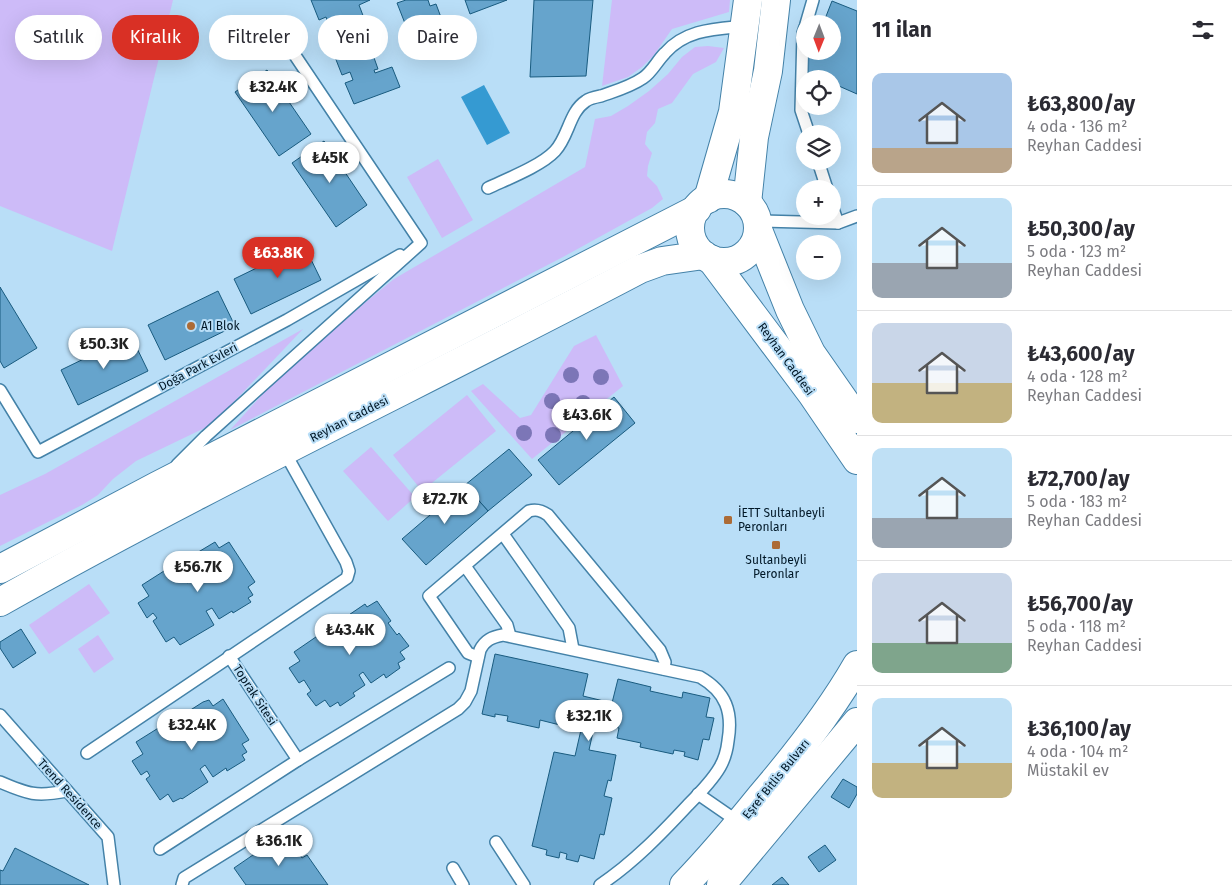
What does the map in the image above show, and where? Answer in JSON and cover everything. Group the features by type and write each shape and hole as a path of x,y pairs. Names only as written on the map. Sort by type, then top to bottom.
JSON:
{"main road":[{"name":"Reyhan Caddesi","path":"776,0 768,71 754,137 754,218 790,310 811,353 857,419"},
{"path":"0,569 157,486 702,204 718,195 728,194 738,198 754,218 756,240 744,256 725,262 708,257 696,247 691,225 702,204 733,112 747,13"},
{"name":"Reyhan Caddesi","path":"0,602 221,483 640,270 662,261 708,257 812,394 857,460"},
{"path":"271,427 284,451"},
{"name":"Eşref Bitlis Bulvarı","path":"684,885 740,823 806,743 857,665"},
{"name":"Eşref Bitlis Bulvarı","path":"722,885 857,722"}],"lane":[{"path":"808,15 813,0"},
{"path":"488,188 535,165 554,152 565,137 573,114 586,101 630,86 644,78 678,41 691,34 747,13"},
{"path":"157,486 206,436 420,243 298,60"},
{"path":"802,60 801,110 806,125"},
{"path":"841,222 857,216"},
{"path":"754,218 796,220"},
{"name":"Doğa Park Evleri","path":"0,390 38,452 287,320 420,243"},
{"name":"Toprak Sitesi","path":"284,451 346,562 349,571 347,578 230,656 298,760"},
{"path":"478,657 468,653 429,596 529,512 540,510 548,515 660,650 665,662 664,670"},
{"path":"503,534 569,628 573,649"},
{"path":"465,566 507,624 510,636"},
{"path":"182,885 184,878 458,709 469,696 480,650 486,642 497,636 510,636 700,677 720,694 728,711 730,730 727,748 720,767 698,794 653,842 600,885"},
{"path":"87,753 230,656"},
{"path":"160,849 298,760 449,668"},
{"name":"Trend Residence","path":"0,716 108,837 114,885"},
{"path":"0,782 29,794 44,794 67,790"},
{"path":"698,794 740,823"},
{"path":"496,842 524,885"},
{"path":"453,868 464,885"}],"shaded area":[{"path":"0,0 173,0 169,15 112,15 112,60 158,60 112,251 0,206"},
{"path":"612,0 730,0 729,12 672,29 654,55 642,67 628,77 602,86"},
{"path":"695,47 724,48 716,62 693,74 672,103 658,109 655,123 647,132 645,144 652,153 647,176 657,186 663,199 652,208 563,257 230,430 300,356 394,279 585,167 595,119 611,116 628,106 649,91 668,74 682,57"},
{"path":"438,159 473,220 442,238 407,177"},
{"path":"303,329 213,424 136,461 113,479 98,495 82,505 0,546 0,495 45,474"},
{"path":"596,335 623,386 532,459 471,391 483,384 520,418 531,415 574,346"},
{"path":"467,395 496,431 422,491 393,455"},
{"path":"371,447 415,497 388,521 343,471"},
{"path":"89,584 110,613 49,654 29,625"},
{"path":"98,635 114,659 94,673 78,649"}],"water":[{"path":"484,85 510,133 487,145 461,97"}],"building":[{"path":"311,0 370,0 359,5 363,15 318,15 318,18"},
{"path":"406,0 428,0 430,6 436,4 440,15 402,15 397,3"},
{"path":"465,0 507,0 470,14"},
{"path":"534,0 593,0 586,76 530,77"},
{"path":"832,1 857,11 857,94 841,87 841,70 803,70 807,60 841,60 841,15 827,15"},
{"path":"336,60 375,60 378,69 374,70 375,73 392,67 400,87 354,104 345,83 353,80 350,72 342,75"},
{"path":"267,70 311,134 279,156 235,92"},
{"path":"324,141 367,205 336,227 292,163"},
{"path":"304,245 321,280 251,314 234,279"},
{"path":"0,287 37,348 4,368 0,361"},
{"name":"A1 Blok","path":"218,291 235,326 165,360 148,325"},
{"path":"131,336 148,371 78,405 61,370"},
{"path":"614,397 635,423 559,485 538,460"},
{"path":"509,449 532,475 488,511 465,485"},
{"path":"465,485 488,511 426,565 402,539"},
{"path":"215,542 219,548 229,542 255,582 248,587 253,595 248,598 251,602 219,619 212,608 206,611 214,625 180,645 174,637 166,642 153,621 157,618 153,613 147,618 138,603 149,596 142,585 175,564 187,583 196,578 185,560"},
{"path":"377,601 391,621 388,623 409,646 400,652 405,659 398,663 400,668 386,678 384,674 371,683 363,672 359,675 365,685 353,693 355,696 340,706 338,702 330,707 325,700 316,706 307,694 311,691 304,680 299,683 289,668 300,661 294,652 329,628 340,644 345,640 334,625 365,604 367,607"},
{"path":"21,629 36,653 13,668 0,648 0,642"},
{"path":"495,654 588,674 583,696 612,703 618,679 651,687 650,691 682,698 683,692 710,698 706,717 714,718 709,740 703,739 698,760 684,756 685,752 674,750 673,754 640,747 641,743 617,738 619,728 595,723 589,750 616,755 611,781 608,780 604,796 612,798 604,835 600,834 594,859 580,855 578,862 566,859 567,854 560,852 559,858 546,855 547,850 532,846 554,752 575,756 583,721 566,717 564,726 540,720 539,728 507,721 508,716 495,714 495,717 482,714"},
{"path":"223,699 249,740 242,744 247,752 242,755 245,760 227,771 226,768 213,777 205,765 200,769 208,782 182,799 173,802 168,794 160,800 146,779 150,776 147,771 141,775 132,761 143,754 136,742 168,722 180,741 189,735 178,718 203,702 209,700 213,706"},
{"path":"843,779 857,787 857,794 849,808 831,797"},
{"path":"285,833 302,858 307,855 328,885 246,885 234,868"},
{"path":"825,845 836,860 819,872 808,857"},
{"path":"15,848 89,885 0,885 0,870 3,871"},
{"path":"782,877 789,885 772,885"}],"place":[{"name":"A1 Blok","path":"191,326"},
{"name":"İETT Sultanbeyli Peronları","path":"728,520"},
{"name":"Sultanbeyli Peronlar","path":"776,545"}]}
